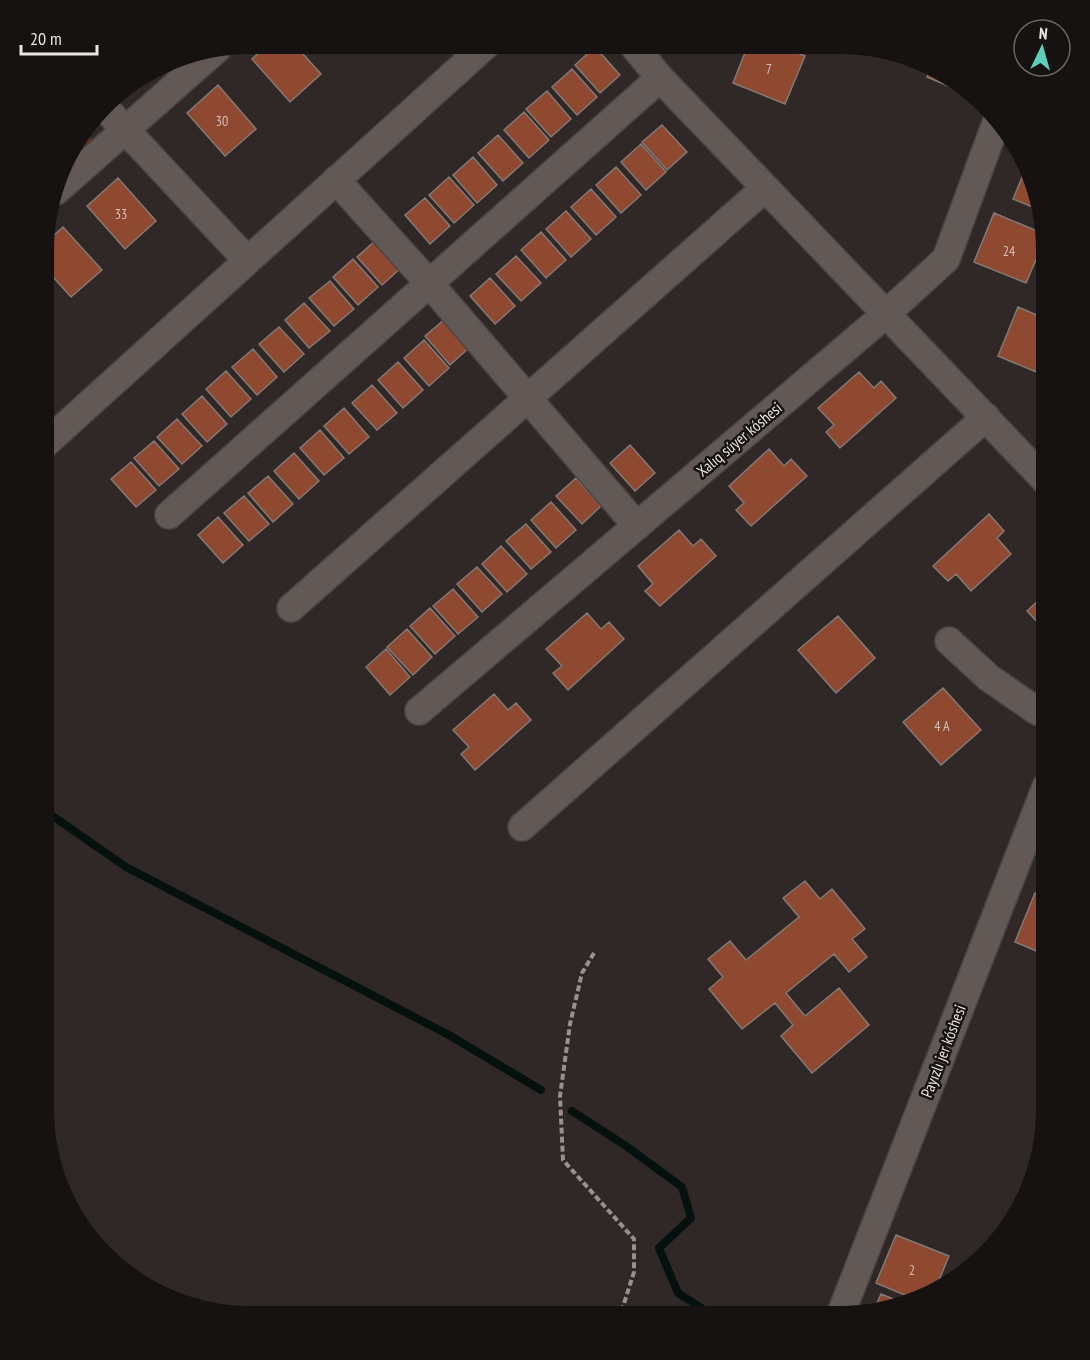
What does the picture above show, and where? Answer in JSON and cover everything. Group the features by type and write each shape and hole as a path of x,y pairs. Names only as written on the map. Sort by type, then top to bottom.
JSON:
{"street":[{"path":"54,436 476,54"},
{"path":"640,54 660,78 1036,470"},
{"path":"66,182 205,60"},
{"path":"169,515 660,78"},
{"path":"110,114 248,260"},
{"name":"Xalıq súyer kóshesi","path":"419,711 886,314 946,259 994,129"},
{"path":"336,180 429,283 637,526"},
{"path":"291,608 765,188"},
{"path":"522,826 986,417"},
{"path":"949,641 989,678 1036,710"},
{"name":"Payızlı jer kóshesi","path":"844,1306 1036,813"}],"path":[{"path":"594,953 582,973 570,1024 560,1096 563,1160 634,1239 634,1272 623,1306"}],"shaded area":[{"path":"90,138 94,142 77,158"}],"building":[{"path":"257,54 303,54 321,74 290,102 252,59"},
{"path":"587,54 601,54 620,75 600,93 575,65"},
{"path":"744,54 800,54 805,56 785,104 733,83"},
{"path":"572,69 597,97 577,115 552,87"},
{"path":"928,75 945,85 927,77"},
{"path":"218,85 256,129 225,156 187,113"},
{"path":"547,91 571,119 551,137 526,109"},
{"path":"524,112 549,140 529,158 504,130"},
{"path":"662,125 687,152 667,170 642,142"},
{"path":"498,135 523,163 503,181 478,153"},
{"path":"641,144 666,172 646,190 621,162"},
{"path":"473,157 497,185 477,203 453,175"},
{"path":"616,167 641,195 621,213 596,185"},
{"path":"449,177 474,205 454,223 429,195"},
{"path":"118,178 156,221 125,249 87,206"},
{"path":"1022,178 1030,206 1013,199"},
{"path":"591,189 616,217 596,235 571,207"},
{"path":"425,198 450,226 430,244 405,215"},
{"path":"566,211 591,239 571,257 546,229"},
{"path":"994,213 1034,230 1036,260 1026,283 974,262"},
{"path":"63,227 102,270 71,297 54,278 55,234"},
{"path":"541,232 566,260 546,278 521,250"},
{"path":"377,239 402,267 382,285 357,257"},
{"path":"516,256 541,283 521,301 496,274"},
{"path":"353,259 378,287 358,305 333,277"},
{"path":"490,278 515,306 495,324 470,296"},
{"path":"330,281 354,309 334,326 309,298"},
{"path":"304,303 330,331 309,348 285,320"},
{"path":"1018,307 1036,315 1036,372 998,356"},
{"path":"445,319 470,347 450,365 425,336"},
{"path":"279,327 304,354 284,372 259,344"},
{"path":"424,340 449,368 429,386 404,358"},
{"path":"253,349 277,377 257,395 232,367"},
{"path":"398,362 423,390 403,408 378,380"},
{"path":"226,371 251,399 231,417 206,389"},
{"path":"859,372 874,388 881,381 896,398 840,448 826,432 834,425 818,408"},
{"path":"372,385 397,413 377,430 352,403"},
{"path":"202,396 227,424 207,442 182,414"},
{"path":"344,408 369,437 349,454 324,426"},
{"path":"177,419 202,446 182,464 157,437"},
{"path":"320,430 344,458 324,475 300,448"},
{"path":"154,441 179,469 159,486 134,458"},
{"path":"630,445 655,473 635,491 610,463"},
{"path":"769,449 784,466 791,459 807,476 751,526 736,510 744,503 729,486"},
{"path":"294,453 319,481 299,499 274,471"},
{"path":"131,462 156,490 136,507 111,479"},
{"path":"268,476 293,504 273,522 248,493"},
{"path":"576,478 601,506 582,524 556,496"},
{"path":"244,496 269,524 249,541 224,513"},
{"path":"551,502 576,530 556,548 531,520"},
{"path":"989,514 1004,531 997,538 1011,554 971,591 956,574 948,581 933,566"},
{"path":"218,517 243,545 223,563 198,535"},
{"path":"526,524 551,552 531,569 506,541"},
{"path":"679,530 693,546 701,539 716,556 660,606 645,591 653,584 638,566"},
{"path":"501,546 527,574 507,592 482,564"},
{"path":"477,567 502,594 482,612 457,584"},
{"path":"453,589 478,617 458,634 433,606"},
{"path":"1036,603 1036,620 1027,611"},
{"path":"430,608 455,636 435,654 410,626"},
{"path":"587,613 601,629 609,622 624,639 568,690 553,673 562,666 546,649"},
{"path":"838,616 875,658 836,693 798,650"},
{"path":"407,629 432,657 413,675 387,647"},
{"path":"386,649 410,677 390,695 366,667"},
{"path":"943,688 981,730 941,765 903,722"},
{"path":"494,694 508,710 516,703 531,720 475,770 461,754 469,747 453,730"},
{"path":"805,881 820,899 832,889 865,929 852,939 867,957 849,972 834,954 786,993 805,1016 839,988 869,1025 812,1073 781,1036 793,1025 775,1003 742,1029 709,989 723,977 708,959 730,941 746,960 799,917 783,898"},
{"path":"1035,893 1036,951 1015,942"},
{"path":"896,1235 949,1256 939,1279 915,1291 904,1295 876,1283"},
{"path":"881,1294 892,1298 890,1299 878,1301"}],"waterway":[{"path":"54,817 126,867 449,1035 541,1090"},
{"path":"572,1111 626,1146 682,1187 691,1218 659,1248 678,1293 698,1306"}]}
